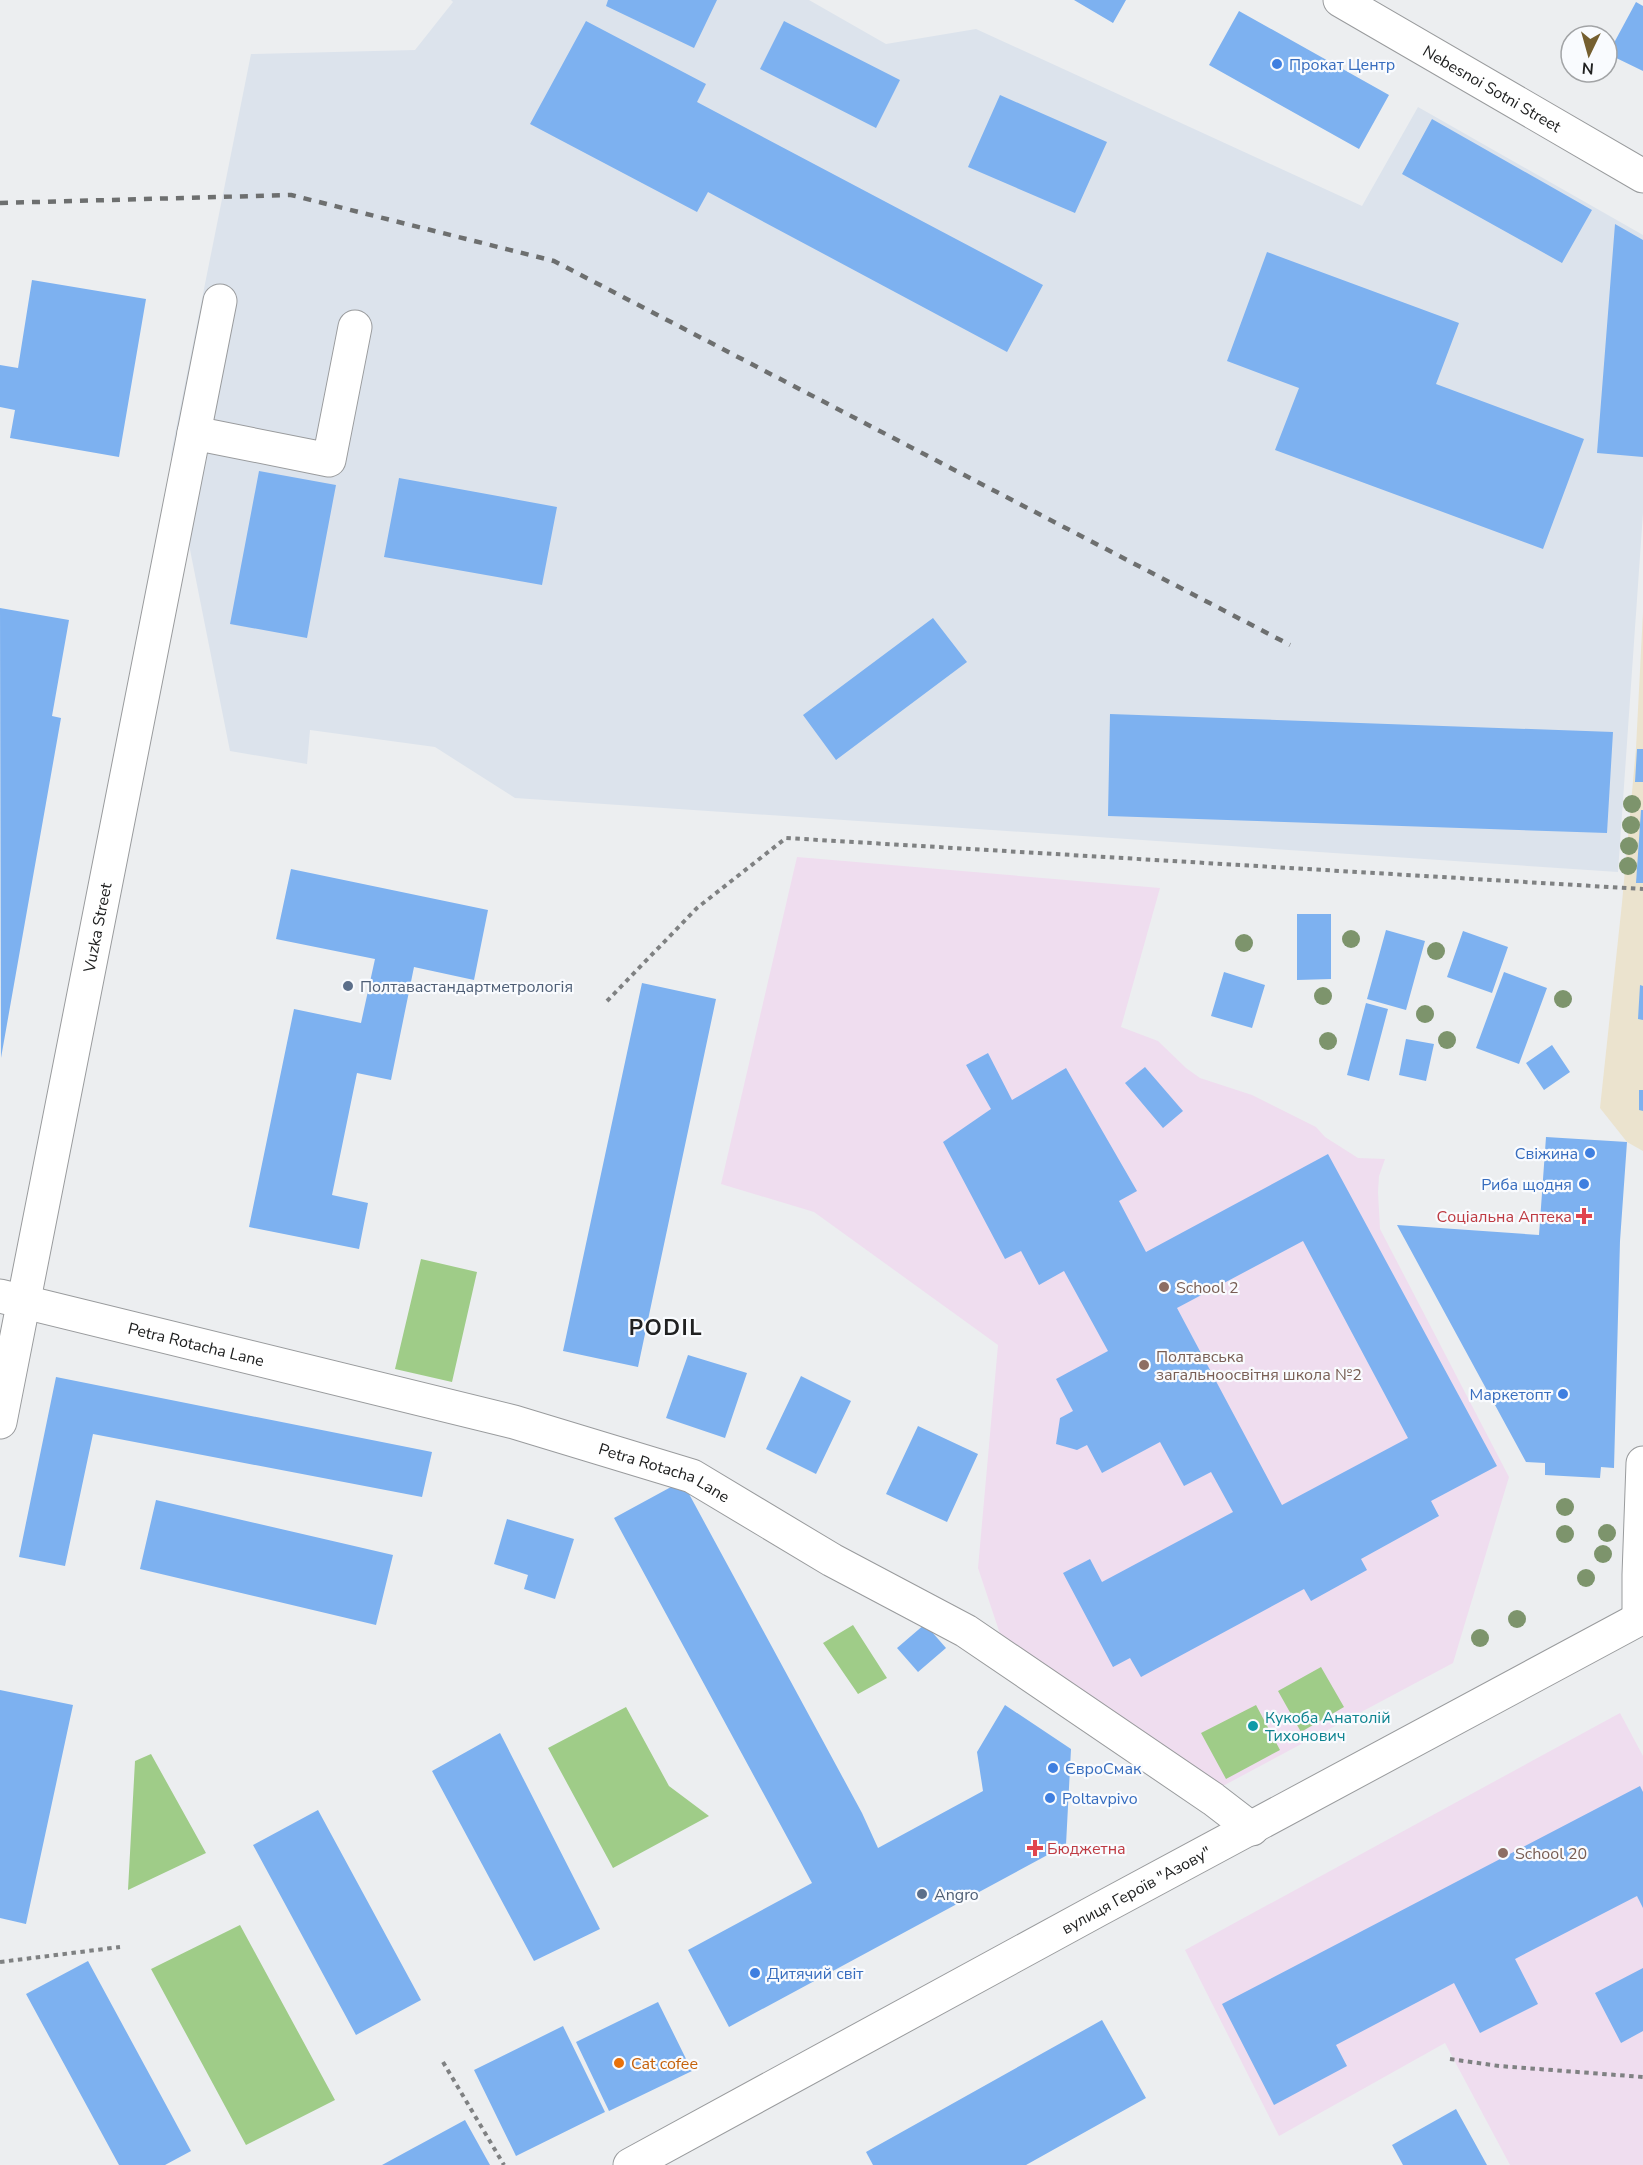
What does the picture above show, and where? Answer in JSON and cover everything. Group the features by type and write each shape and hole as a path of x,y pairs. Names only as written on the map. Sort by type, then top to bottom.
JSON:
{"street":[{"name":"Nebesnoi Sotni Street","path":"1340,0 1643,176"},
{"name":"Vuzka Street","path":"0,1422 12,1299 220,301"},
{"path":"194,433 329,460 355,327"},
{"name":"Petra Rotacha Lane","path":"12,1299 514,1422 692,1476 832,1560 966,1630 1214,1799 1252,1829"},
{"path":"1641,1618 1638,1575 1643,1463"},
{"name":"вулиця Героїв \"Азову\"","path":"630,2165 1641,1618"}],"path":[{"path":"607,1001 697,908 786,838 1643,889"},
{"path":"0,1962 120,1947"},
{"path":"1450,2059 1498,2066 1643,2077"},
{"path":"443,2062 504,2165"}],"shaded area":[{"path":"451,0 809,0 886,44 976,29 1362,206 1418,107 1643,235 1643,513 1618,872 515,798 435,747 310,730 307,764 230,751 171,454 251,54 415,50 453,2"},
{"path":"1643,612 1643,1151 1627,1142 1600,1108 1636,748"},
{"name":"School 2","path":"797,857 1160,888 1121,1027 1158,1041 1200,1078 1252,1095 1316,1127 1325,1137 1358,1158 1385,1159 1379,1176 1380,1229 1509,1477 1453,1663 1221,1787 1009,1647 999,1631 978,1568 998,1345 814,1212 721,1184"},
{"name":"School 20","path":"1620,1713 1643,1756 1643,2165 1510,2165 1445,2043 1279,2136 1185,1950"}],"green space":[{"path":"421,1259 477,1272 452,1382 395,1369"},
{"path":"853,1625 887,1678 858,1694 823,1643"},
{"path":"1321,1667 1344,1707 1301,1732 1278,1691"},
{"path":"1256,1705 1280,1750 1226,1779 1201,1733"},
{"path":"626,1707 669,1786 709,1816 613,1868 548,1748"},
{"path":"151,1754 206,1853 128,1890 135,1761"},
{"path":"240,1925 335,2100 246,2145 151,1969"}],"building":[{"path":"608,0 717,0 694,48 606,6"},
{"path":"1074,0 1126,0 1113,23"},
{"path":"1636,2 1643,6 1643,71 1619,59 1619,34"},
{"path":"1239,11 1389,95 1359,149 1209,65"},
{"path":"586,21 706,84 697,102 1043,285 1007,352 708,192 697,212 530,124"},
{"path":"784,21 900,80 876,128 760,69"},
{"path":"1000,95 1107,142 1075,213 968,167"},
{"path":"1432,119 1592,210 1562,263 1402,174"},
{"path":"1615,224 1643,240 1643,457 1597,453"},
{"path":"1267,252 1459,323 1436,384 1584,439 1543,549 1275,450 1299,388 1227,361"},
{"path":"32,280 146,299 119,457 10,438 15,410 0,407 0,365 18,368"},
{"path":"259,471 336,485 307,638 230,624"},
{"path":"399,478 557,507 542,585 384,557"},
{"path":"0,608 69,620 52,716 61,718 1,1058"},
{"path":"933,618 967,662 836,760 803,715"},
{"path":"1110,714 1613,732 1607,833 1108,816"},
{"path":"1637,749 1643,749 1643,782 1635,782"},
{"path":"1641,810 1643,810 1643,883 1636,883"},
{"path":"291,869 488,910 474,980 414,967 391,1080 357,1073 332,1195 368,1203 359,1249 249,1227 294,1009 361,1023 375,959 276,939"},
{"path":"1297,914 1331,914 1331,979 1297,980"},
{"path":"1386,930 1425,941 1406,1010 1367,999"},
{"path":"1463,931 1508,947 1492,993 1447,977"},
{"path":"1224,972 1265,985 1252,1028 1211,1016"},
{"path":"1504,972 1547,988 1519,1064 1476,1048"},
{"path":"642,983 716,999 638,1367 563,1351"},
{"path":"1640,985 1643,986 1643,1020 1638,1019"},
{"path":"1366,1003 1388,1009 1369,1081 1347,1075"},
{"path":"1406,1039 1434,1044 1426,1081 1399,1075"},
{"path":"1552,1045 1570,1072 1544,1090 1526,1063"},
{"name":"Полтавська загальноосвітня школа №2","path":"988,1053 1012,1100 1066,1068 1137,1191 1119,1201 1146,1252 1328,1154 1497,1466 1431,1501 1439,1516 1361,1559 1367,1570 1311,1601 1304,1589 1141,1677 1130,1658 1113,1667 1063,1573 1090,1559 1102,1582 1233,1512 1211,1472 1184,1486 1160,1442 1102,1473 1087,1445 1077,1450 1056,1444 1060,1418 1073,1411 1056,1379 1108,1351 1064,1271 1039,1285 1021,1251 1005,1259 943,1142 991,1109 966,1065","holes":["1303,1241 1408,1438 1282,1505 1177,1308"]},
{"path":"1145,1067 1183,1111 1163,1128 1125,1083"},
{"path":"1639,1090 1643,1090 1643,1111 1639,1110"},
{"path":"1546,1137 1627,1142 1620,1241 1614,1468 1601,1467 1600,1478 1545,1475 1545,1463 1526,1462 1397,1225 1539,1235"},
{"path":"688,1355 747,1373 725,1438 666,1418"},
{"path":"801,1376 851,1401 816,1474 766,1449"},
{"path":"56,1377 432,1452 422,1497 93,1434 65,1566 19,1557"},
{"path":"918,1426 978,1454 947,1522 886,1494"},
{"path":"682,1481 862,1813 878,1848 983,1791 977,1752 1005,1705 1071,1749 1066,1845 729,2027 688,1950 812,1883 614,1518"},
{"path":"156,1500 393,1555 376,1625 140,1569"},
{"path":"507,1519 574,1539 555,1599 524,1589 528,1575 494,1564"},
{"path":"925,1624 946,1648 918,1672 897,1648"},
{"path":"0,1690 73,1705 26,1924 0,1918"},
{"path":"500,1733 600,1929 534,1961 432,1771"},
{"path":"1640,1786 1643,1792 1643,1908 1637,1896 1515,1959 1538,2004 1480,2033 1454,1983 1336,2045 1347,2066 1274,2105 1222,2004"},
{"path":"318,1810 421,2000 356,2035 253,1845"},
{"path":"88,1961 191,2151 165,2165 119,2165 26,1994"},
{"path":"1643,1968 1643,2031 1621,2043 1595,1993"},
{"path":"658,2002 692,2071 609,2111 576,2042"},
{"path":"1102,2020 1146,2098 1026,2165 873,2165 866,2152"},
{"path":"563,2026 605,2112 516,2156 474,2070"},
{"path":"1456,2109 1487,2165 1403,2165 1392,2145"},
{"path":"465,2120 490,2165 382,2165"}],"railway":[{"path":"0,203 291,195 554,261 1290,645"}],"place":[{"name":"Прокат Центр","path":"1277,64"},
{"name":"Полтавастандартметрологія","path":"348,986"},
{"name":"Свіжина","path":"1590,1153"},
{"name":"Риба щодня","path":"1584,1184"},
{"name":"Соціальна Аптека","path":"1584,1216"},
{"name":"School 2","path":"1164,1287"},
{"name":"Полтавська загальноосвітня школа №2","path":"1144,1365"},
{"name":"Маркетопт","path":"1563,1394"},
{"name":"Кукоба Анатолій Тихонович","path":"1253,1726"},
{"name":"ЄвроСмак","path":"1053,1768"},
{"name":"Poltavpivo","path":"1050,1798"},
{"name":"Бюджетна","path":"1035,1848"},
{"name":"School 20","path":"1503,1853"},
{"name":"Angro","path":"922,1894"},
{"name":"Дитячий світ","path":"755,1973"},
{"name":"Cat cofee","path":"619,2063"}],"district":[{"name":"PODIL","path":"666,1327"}]}
